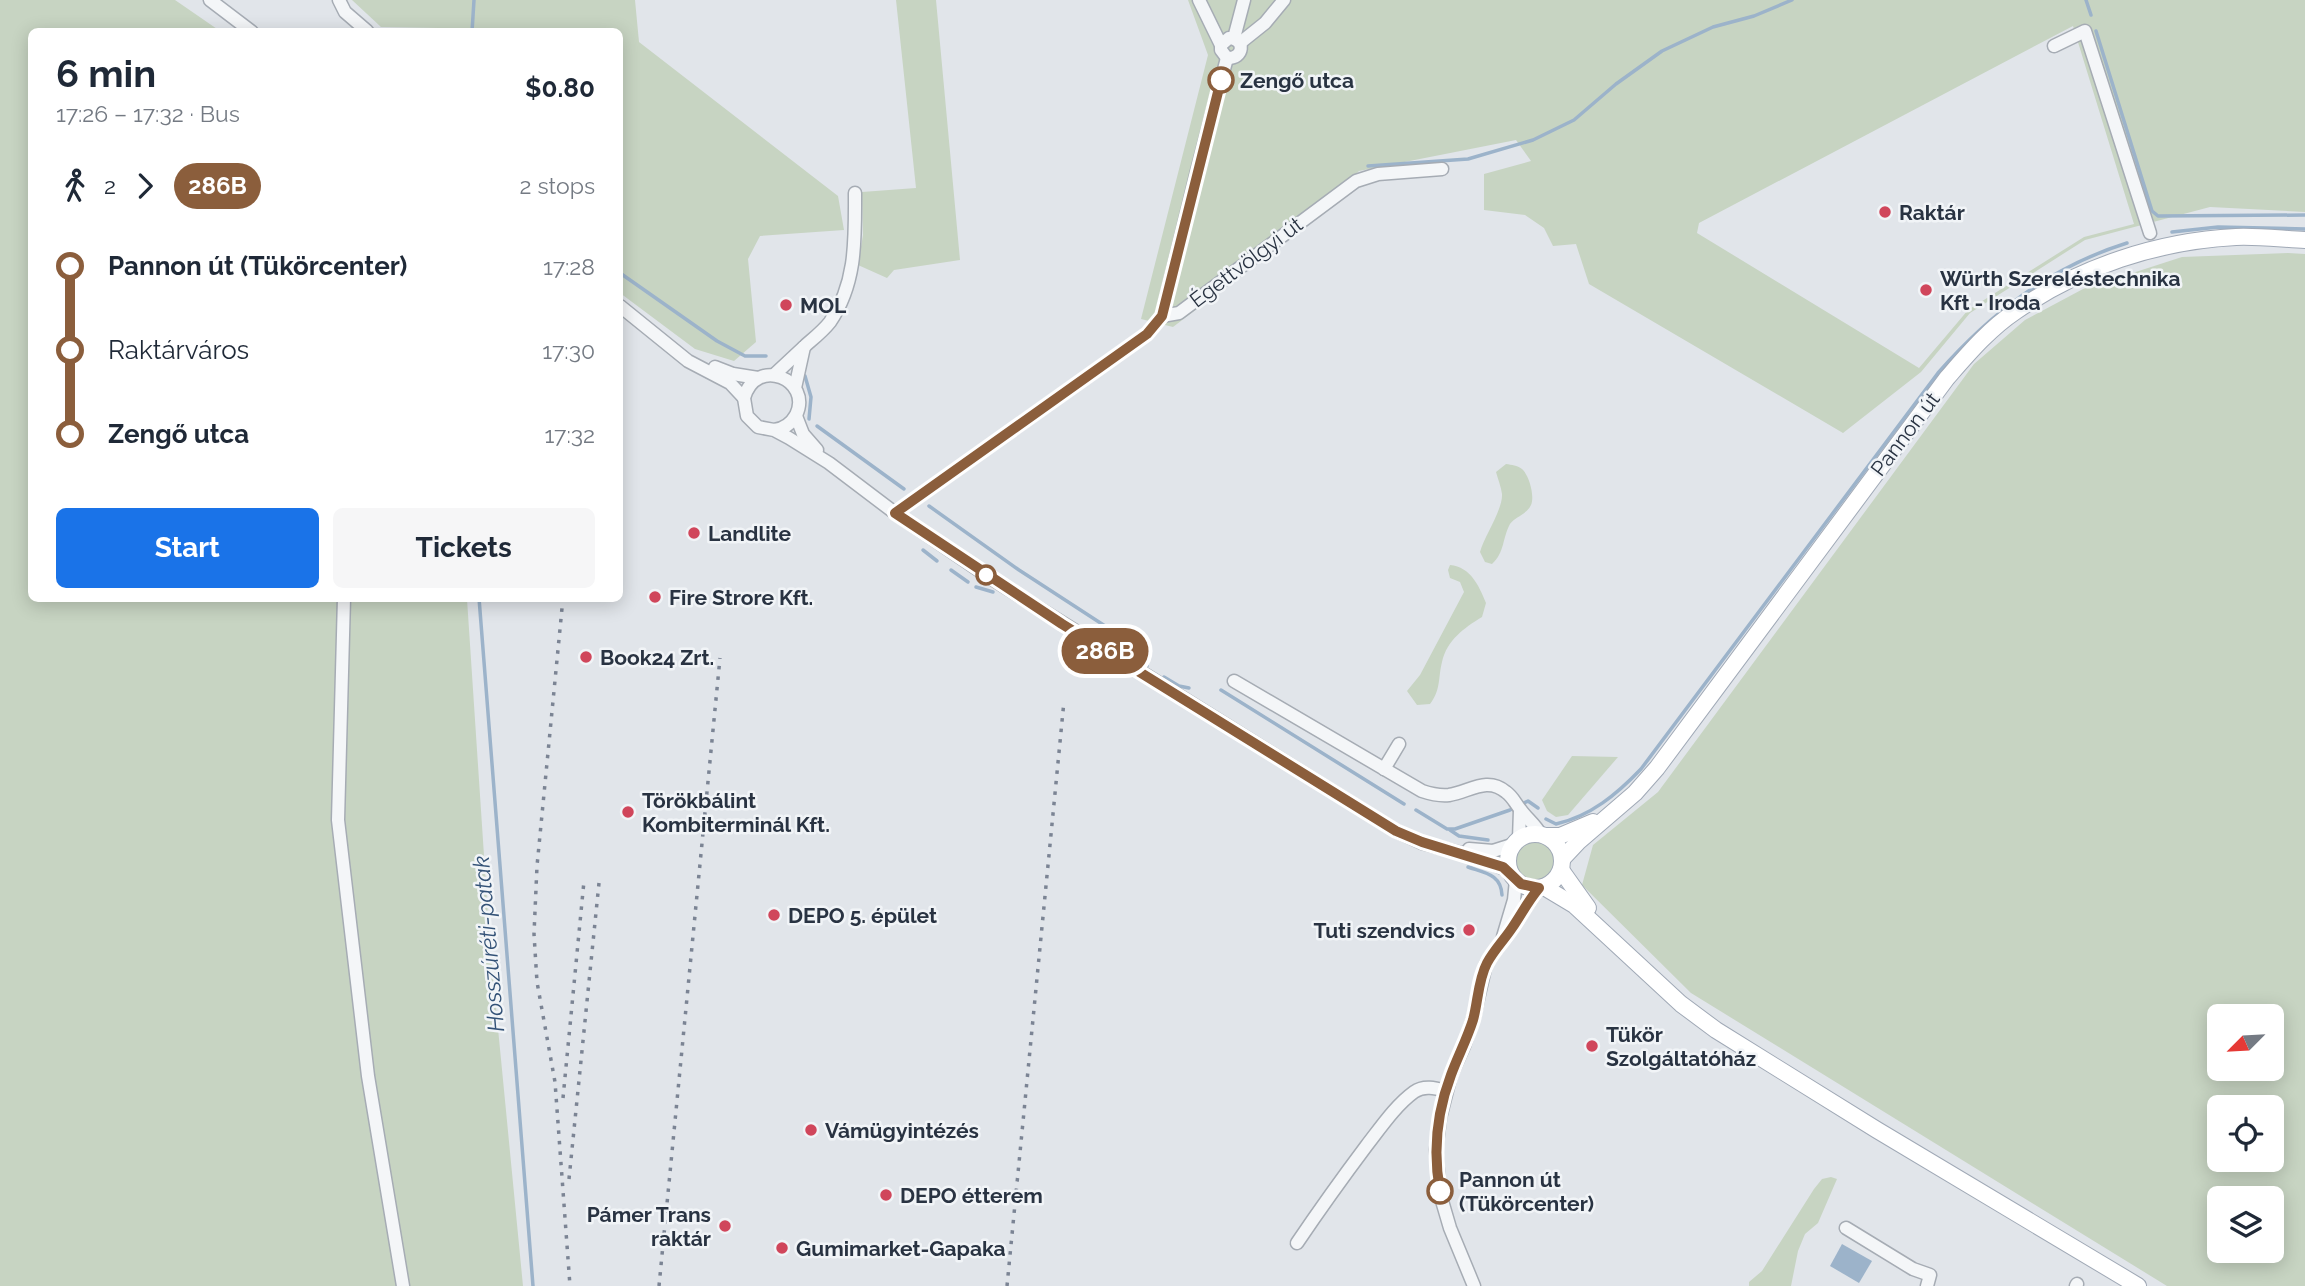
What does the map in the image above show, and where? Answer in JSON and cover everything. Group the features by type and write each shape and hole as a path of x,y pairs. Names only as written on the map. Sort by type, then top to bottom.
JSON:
{"main road":[{"name":"Pannon út","path":"1562,864 1578,842 1619,807 1657,768 1947,378 1981,341 2014,312 2057,286 2109,263 2154,248 2237,237 2305,240"},
{"name":"Pannon út","path":"1543,835 1560,836 1578,830 1619,807"},
{"path":"1632,957 1579,898 1562,864 1557,845 1543,835 1530,835 1517,842 1508,860 1513,876 1526,887 1541,887 1566,899 1681,1004 1716,1030 2138,1286"},
{"path":"1541,887 1555,880 1562,864"}],"street":[{"path":"210,0 247,28"},
{"path":"339,0 345,12 364,28"},
{"path":"1199,0 1224,51 1234,58 1239,55 1241,49 1237,40 1244,0"},
{"path":"1162,316 1229,38 1237,40 1265,23 1284,0"},
{"path":"2054,46 2085,31 2150,233"},
{"name":"Égettvölgyi út","path":"895,513 1147,334 1162,316 1179,313 1356,181 1378,174 1442,169"},
{"path":"806,345 829,322 850,278 855,253 855,193"},
{"path":"623,308 688,360 730,383 744,398"},
{"path":"774,375 804,347 795,388 799,405 796,416 789,424 774,430"},
{"path":"679,351 733,374 758,378 774,375 784,378 795,388"},
{"path":"758,378 750,384 744,398 745,411 750,420 763,429 774,430 829,463 895,513 1051,617 1396,831 1422,842 1480,859 1513,876 1514,900 1503,938"},
{"path":"796,416 806,439 829,463"},
{"path":"344,602 338,820 368,1076 403,1286"},
{"path":"1234,681 1422,791 1439,796 1480,785 1496,786 1514,799 1520,810 1536,824 1543,835"},
{"path":"1384,769 1398,744"},
{"path":"1444,849 1493,851 1517,842 1520,810"},
{"path":"1474,1286 1450,1228 1439,1184 1437,1139 1446,1091 1464,1046 1486,964 1541,887"},
{"path":"1297,1243 1330,1194 1398,1108 1414,1092 1425,1087 1446,1091"},
{"path":"1846,1228 1913,1269 1930,1275 1927,1286"}],"green space":[{"path":"0,0 175,0 216,28 28,28 28,602 467,602 490,946 523,1286 0,1286"},
{"path":"352,0 635,0 639,42 838,196 844,230 760,236 748,259 756,342 734,361 695,349 623,295 623,28 381,27"},
{"path":"896,0 936,0 960,260 894,270 887,278 858,265 863,235 862,192 916,188"},
{"path":"1188,0 2305,0 2305,212 2210,207 2085,240 1970,313 1921,372 1843,433 1589,284 1576,244 1553,246 1544,228 1525,215 1484,210 1484,174 1531,161 1516,140 1359,171 1293,236 1173,327 1141,319 1208,55","holes":["2073,26 2134,224 2084,237 1968,310 1919,368 1697,233 1699,223"]},
{"path":"2305,254 2305,1286 2167,1286 1691,993 1582,885 1593,845 1658,792 1974,364 2025,320 2083,289 2182,257"},
{"path":"1506,464 1525,472 1531,486 1532,501 1527,511 1510,524 1499,555 1492,564 1485,562 1480,552 1502,500 1496,472"},
{"path":"1450,565 1469,573 1486,603 1482,617 1463,630 1444,654 1434,699 1430,704 1417,705 1407,691 1420,675 1464,592 1460,582 1450,578"},
{"path":"1572,756 1618,757 1568,815 1556,817 1547,811 1542,800"},
{"path":"1536,841 1544,842 1550,847 1555,853 1555,869 1550,875 1544,880 1536,881 1528,880 1522,875 1517,869 1516,861 1517,853 1522,847 1528,842"},
{"path":"1822,1179 1837,1179 1818,1223 1805,1234 1798,1251 1791,1286 1749,1286 1749,1282 1762,1271 1814,1189"}],"water":[{"path":"1842,1244 1872,1261 1859,1283 1830,1266"}],"waterway":[{"name":"Hosszúréti-patak","path":"472,28 474,0"},
{"path":"1368,166 1468,159 1533,140 1574,120 1616,84 1662,51 1713,27 1754,16 1792,0"},
{"path":"2086,0 2091,15"},
{"path":"2096,31 2152,211 2158,216 2305,215"},
{"path":"2172,232 2218,227 2305,229"},
{"path":"1546,819 1556,824 1581,816 1613,795 1641,769 1938,373 1958,351 2001,312 2047,279 2072,265 2127,243"},
{"path":"623,275 717,341 745,356 766,356"},
{"path":"805,376 811,397 809,419"},
{"path":"817,426 904,489"},
{"path":"929,506 1019,570 1122,637 1124,640 1119,648 1147,666"},
{"path":"923,550 937,561"},
{"path":"951,570 968,582"},
{"path":"976,587 993,592"},
{"name":"Hosszúréti-patak","path":"479,602 533,1286"},
{"path":"1164,677 1179,686 1189,688"},
{"path":"1221,690 1404,804"},
{"path":"1416,810 1447,829 1455,829 1528,801 1538,808"},
{"path":"1450,830 1459,836 1488,840"},
{"path":"1468,867 1495,878 1502,895"}],"railway":[{"path":"563,602 537,866 534,934 537,982 555,1082 570,1286"},
{"path":"659,1286 720,658"},
{"path":"1007,1286 1064,701"},
{"path":"563,1098 584,881"},
{"path":"569,1179 599,883"}],"bus line":[{"name":"286B","path":"1221,80 1162,316 1157,324 1147,334 895,513 1062,624 1396,831 1422,842 1503,867 1526,887 1539,888 1486,964 1474,1016 1451,1075 1440,1118 1436,1150 1440,1191"}],"place":[{"name":"Zengő utca","path":"1221,80"},
{"name":"Raktár","path":"1885,212"},
{"name":"Würth Szereléstechnika Kft - Iroda","path":"1926,290"},
{"name":"MOL","path":"786,305"},
{"name":"Landlite","path":"694,533"},
{"name":"Fire Strore Kft.","path":"655,597"},
{"name":"Book24 Zrt.","path":"586,657"},
{"name":"Törökbálint Kombiterminál Kft.","path":"628,812"},
{"name":"DEPO 5. épület","path":"774,915"},
{"name":"Tuti szendvics","path":"1469,930"},
{"name":"Tükör Szolgáltatóház","path":"1592,1046"},
{"name":"Vámügyintézés","path":"811,1130"},
{"name":"Pannon út (Tükörcenter)","path":"1440,1191"},
{"name":"DEPO étterem","path":"886,1195"},
{"name":"Pámer Trans raktár","path":"725,1226"},
{"name":"Gumimarket-Gapaka","path":"782,1248"}]}
